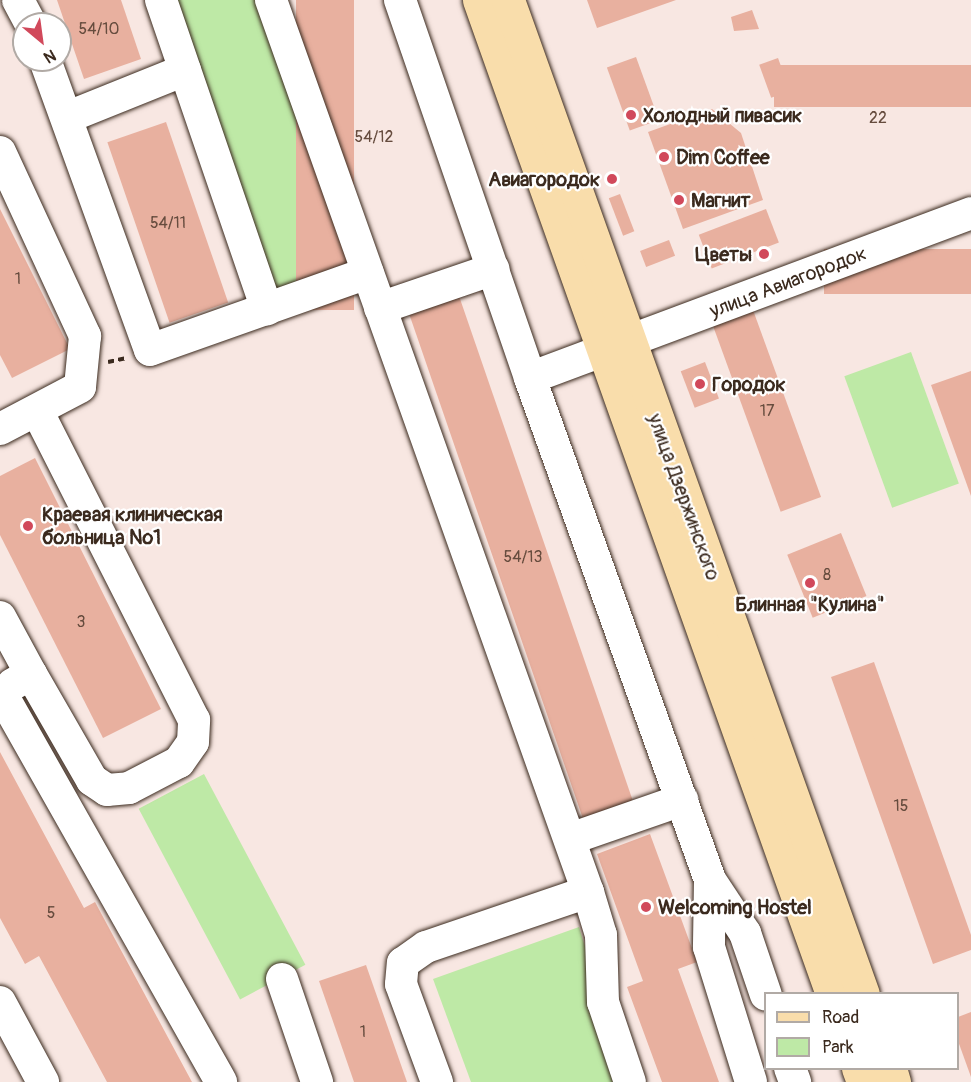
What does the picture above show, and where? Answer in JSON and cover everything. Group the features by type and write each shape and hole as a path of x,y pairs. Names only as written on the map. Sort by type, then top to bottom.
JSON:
{"main road":[{"name":"улица Дзержинского","path":"479,0 618,347 862,992"},
{"name":"улица Дзержинского","path":"508,0 618,347 832,992"}],"lane":[{"path":"161,0 267,309"},
{"path":"271,0 588,892 602,935 603,1002 630,1082"},
{"path":"400,0 530,378 710,880 745,933 764,992"},
{"path":"68,117 185,70"},
{"path":"50,72 68,117 150,350 368,273"},
{"path":"0,152 84,336 80,387 0,429"},
{"name":"улица Авиагородок","path":"530,378 618,347 971,213"},
{"path":"380,308 494,269"},
{"path":"0,617 92,780 107,790 129,788 180,762 193,742 194,720 37,410"},
{"path":"31,674 0,691 220,1082"},
{"path":"570,840 682,800"},
{"path":"710,880 709,947 752,1082"},
{"path":"436,1082 401,984 403,963 426,947 588,892"},
{"path":"282,979 316,1082"},
{"path":"0,1002 43,1082"}],"path":[{"path":"84,357 113,363 150,350"}],"green space":[{"path":"163,0 261,0 353,265 272,293"},
{"path":"911,352 959,484 892,508 844,376"},
{"path":"204,774 305,965 240,999 139,809"},
{"path":"579,927 627,1082 471,1082 433,979"}],"building":[{"path":"57,0 121,0 141,59 84,79 72,44 72,12 61,12"},
{"path":"296,0 354,0 354,310 296,310"},
{"path":"587,0 676,0 597,28"},
{"path":"752,10 759,29 734,31 731,17"},
{"path":"636,57 659,120 630,131 607,68"},
{"path":"778,58 790,91 771,98 759,65"},
{"path":"774,65 971,65 971,107 774,107"},
{"path":"712,109 741,133 763,200 683,229 648,132"},
{"path":"166,122 228,303 170,323 107,142"},
{"path":"620,194 634,231 623,236 609,198"},
{"path":"0,209 70,349 12,378 0,355"},
{"path":"766,209 779,243 712,268 699,235"},
{"path":"669,240 675,256 646,267 640,251"},
{"path":"824,249 971,249 971,294 824,294"},
{"path":"458,293 634,805 584,823 408,310"},
{"path":"753,310 821,497 781,512 713,325"},
{"name":"Городок","path":"705,362 719,398 695,408 681,371"},
{"path":"971,371 971,496 931,385"},
{"path":"35,458 161,709 103,738 0,535 0,476"},
{"path":"841,533 866,596 813,618 787,555"},
{"path":"874,662 971,935 971,950 933,964 831,677"},
{"path":"0,752 84,908 95,902 192,1082 107,1082 39,956 25,964 0,918"},
{"path":"650,834 697,962 678,969 719,1082 662,1082 627,987 643,981 597,854"},
{"path":"366,965 407,1082 354,1082 319,981"},
{"path":"971,1012 971,1077 959,1044 959,1017"}],"place":[{"name":"Холодный пивасик","path":"631,115"},
{"name":"Dim Coffee","path":"664,157"},
{"name":"Авиагородок","path":"612,179"},
{"name":"Магнит","path":"679,200"},
{"name":"Цветы","path":"764,254"},
{"name":"Городок","path":"700,384"},
{"name":"Краевая клиническая больница №1","path":"28,526"},
{"name":"Блинная \"Кулина\"","path":"810,583"},
{"name":"Welcoming Hostel","path":"646,907"}]}
